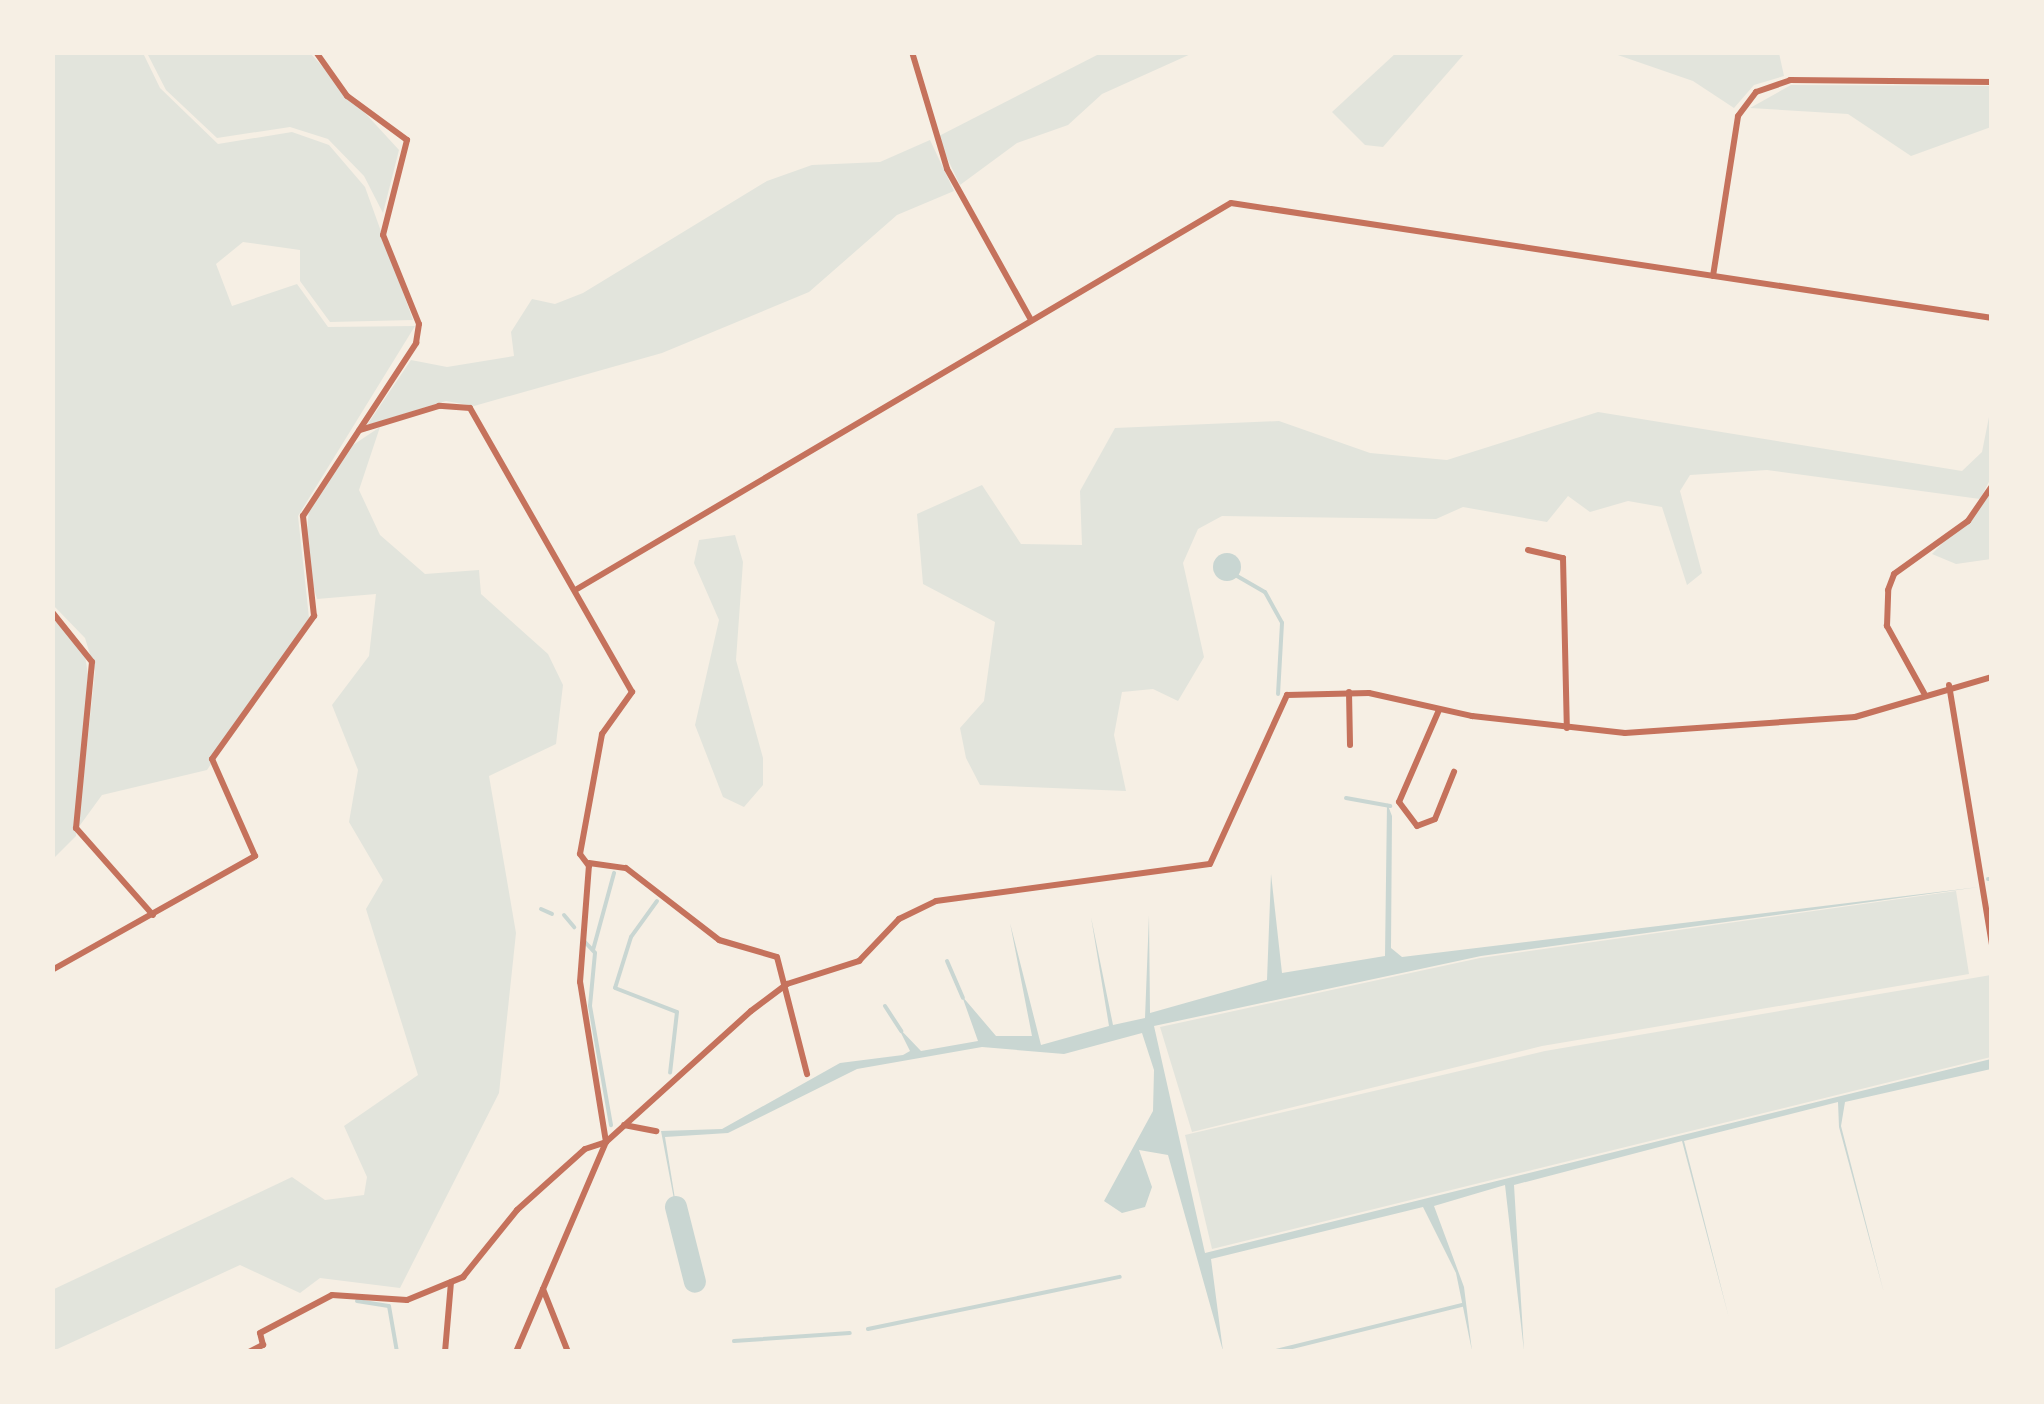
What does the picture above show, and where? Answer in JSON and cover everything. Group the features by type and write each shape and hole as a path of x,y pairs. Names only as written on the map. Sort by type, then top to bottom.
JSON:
{"street":[{"path":"52,970 255,856 212,758 314,616 303,516 360,430 419,324 383,235 407,140 347,96 316,52"},
{"path":"912,52 947,169 1031,320"},
{"path":"1714,276 1738,116 1756,92 1790,80 1992,82"},
{"path":"577,589 1231,203 1992,318"},
{"path":"360,430 439,406 470,408 577,589 632,692 602,734 580,854 588,862 626,868 719,940 772,954 787,984 808,1074"},
{"path":"1924,693 1888,626 1888,590 1894,574 1968,521 1992,486"},
{"path":"1528,550 1564,558 1567,728"},
{"path":"52,612 92,662 76,828 153,915"},
{"path":"516,1352 606,1142 787,984 859,961 899,919 936,901 1210,864 1278,704 1302,692 1349,692 1567,728 1675,731 1855,717 1950,685 1992,677"},
{"path":"1950,685 1992,944"},
{"path":"1349,692 1350,745"},
{"path":"1440,710 1399,802 1417,826 1435,819 1454,772"},
{"path":"588,862 577,952 606,1142"},
{"path":"624,1125 656,1131"},
{"path":"249,1352 263,1345 260,1333 332,1295 407,1300 451,1282 517,1210 585,1148 606,1142"},
{"path":"446,1352 451,1282"},
{"path":"543,1289 568,1352"}],"shaded area":[{"path":"52,53 143,53 160,88 218,144 292,132 329,145 365,187 413,320 330,322 300,281 300,250 243,242 216,264 232,306 297,284 328,327 415,326 298,516 309,618 207,770 102,795 78,828 95,671 85,638 53,605"},
{"path":"147,53 310,53 399,150 383,213 364,176 328,139 290,127 217,138 166,90"},
{"path":"1101,53 1193,53 1102,94 1068,125 1017,143 960,185 937,137"},
{"path":"1396,53 1465,53 1383,147 1365,145 1332,112"},
{"path":"1612,53 1779,53 1784,76 1754,85 1734,108 1693,81"},
{"path":"1791,85 1991,86 1991,127 1911,156 1848,114 1750,108"},
{"path":"930,140 954,191 897,215 809,292 662,353 474,406 446,401 367,425 411,360 447,367 514,356 511,332 532,299 555,304 583,293 767,181 812,165 880,162"},
{"path":"1991,407 1991,478 1980,499 1767,470 1690,475 1680,491 1702,573 1687,585 1662,507 1628,501 1590,512 1568,496 1547,522 1463,507 1436,519 1222,516 1198,529 1183,563 1204,657 1178,701 1153,689 1122,692 1114,735 1126,791 980,785 966,758 960,728 984,701 995,622 923,584 917,514 982,485 1021,544 1082,545 1080,491 1115,428 1279,421 1370,453 1447,460 1598,412 1962,471 1982,452"},
{"path":"380,427 359,490 380,535 425,574 479,570 481,594 548,654 563,685 556,744 489,776 516,933 499,1093 400,1288 320,1278 300,1293 240,1265 53,1351 52,1290 292,1177 325,1200 364,1195 367,1177 344,1126 418,1075 366,909 383,880 349,822 358,770 332,705 369,656 376,594 317,599 305,557 309,508 350,447"},
{"path":"1991,493 1991,559 1956,564 1932,554"},
{"path":"735,535 743,562 736,660 763,758 763,785 744,807 723,797 695,725 719,620 694,563 699,540"},
{"path":"1227,553 1237,557 1241,567 1237,577 1227,581 1217,577 1213,567 1217,557"},
{"path":"52,618 84,649 88,675 76,836 53,859"},
{"path":"1387,803 1392,816 1391,948 1402,957 1979,887 1481,956 1154,1026 1205,1253 1991,1059 1991,1069 1845,1102 1841,1126 1884,1293 1839,1127 1838,1102 1684,1141 1729,1318 1682,1141 1514,1185 1524,1351 1505,1185 1434,1206 1464,1287 1472,1351 1456,1273 1423,1207 1211,1259 1223,1351 1168,1155 1139,1150 1152,1187 1145,1207 1122,1213 1104,1201 1153,1111 1154,1070 1142,1033 1064,1054 982,1047 857,1069 728,1133 665,1137 681,1236 661,1131 722,1129 840,1063 903,1055 910,1051 898,1027 921,1051 978,1041 962,996 996,1036 1032,1036 1010,923 1041,1045 1109,1026 1091,917 1113,1025 1145,1018 1149,915 1150,1013 1267,980 1271,874 1282,973 1385,956"},
{"path":"1956,891 1969,974 1542,1046 1192,1132 1160,1027 1480,958"},
{"path":"1991,975 1991,1057 1212,1249 1185,1135 1545,1051"}],"waterway":[{"path":"1237,576 1265,592 1282,623 1278,694"},
{"path":"1346,798 1390,806"},
{"path":"593,950 614,873"},
{"path":"657,901 631,937 615,988 677,1012 670,1073"},
{"path":"541,909 552,914"},
{"path":"564,915 574,927"},
{"path":"584,941 595,953 590,1006 611,1125"},
{"path":"947,961 963,998"},
{"path":"885,1006 901,1031"},
{"path":"676,1207 695,1282"},
{"path":"868,1329 1120,1277"},
{"path":"357,1301 389,1306 397,1352"},
{"path":"1272,1352 1462,1305"},
{"path":"734,1341 850,1333"}]}
